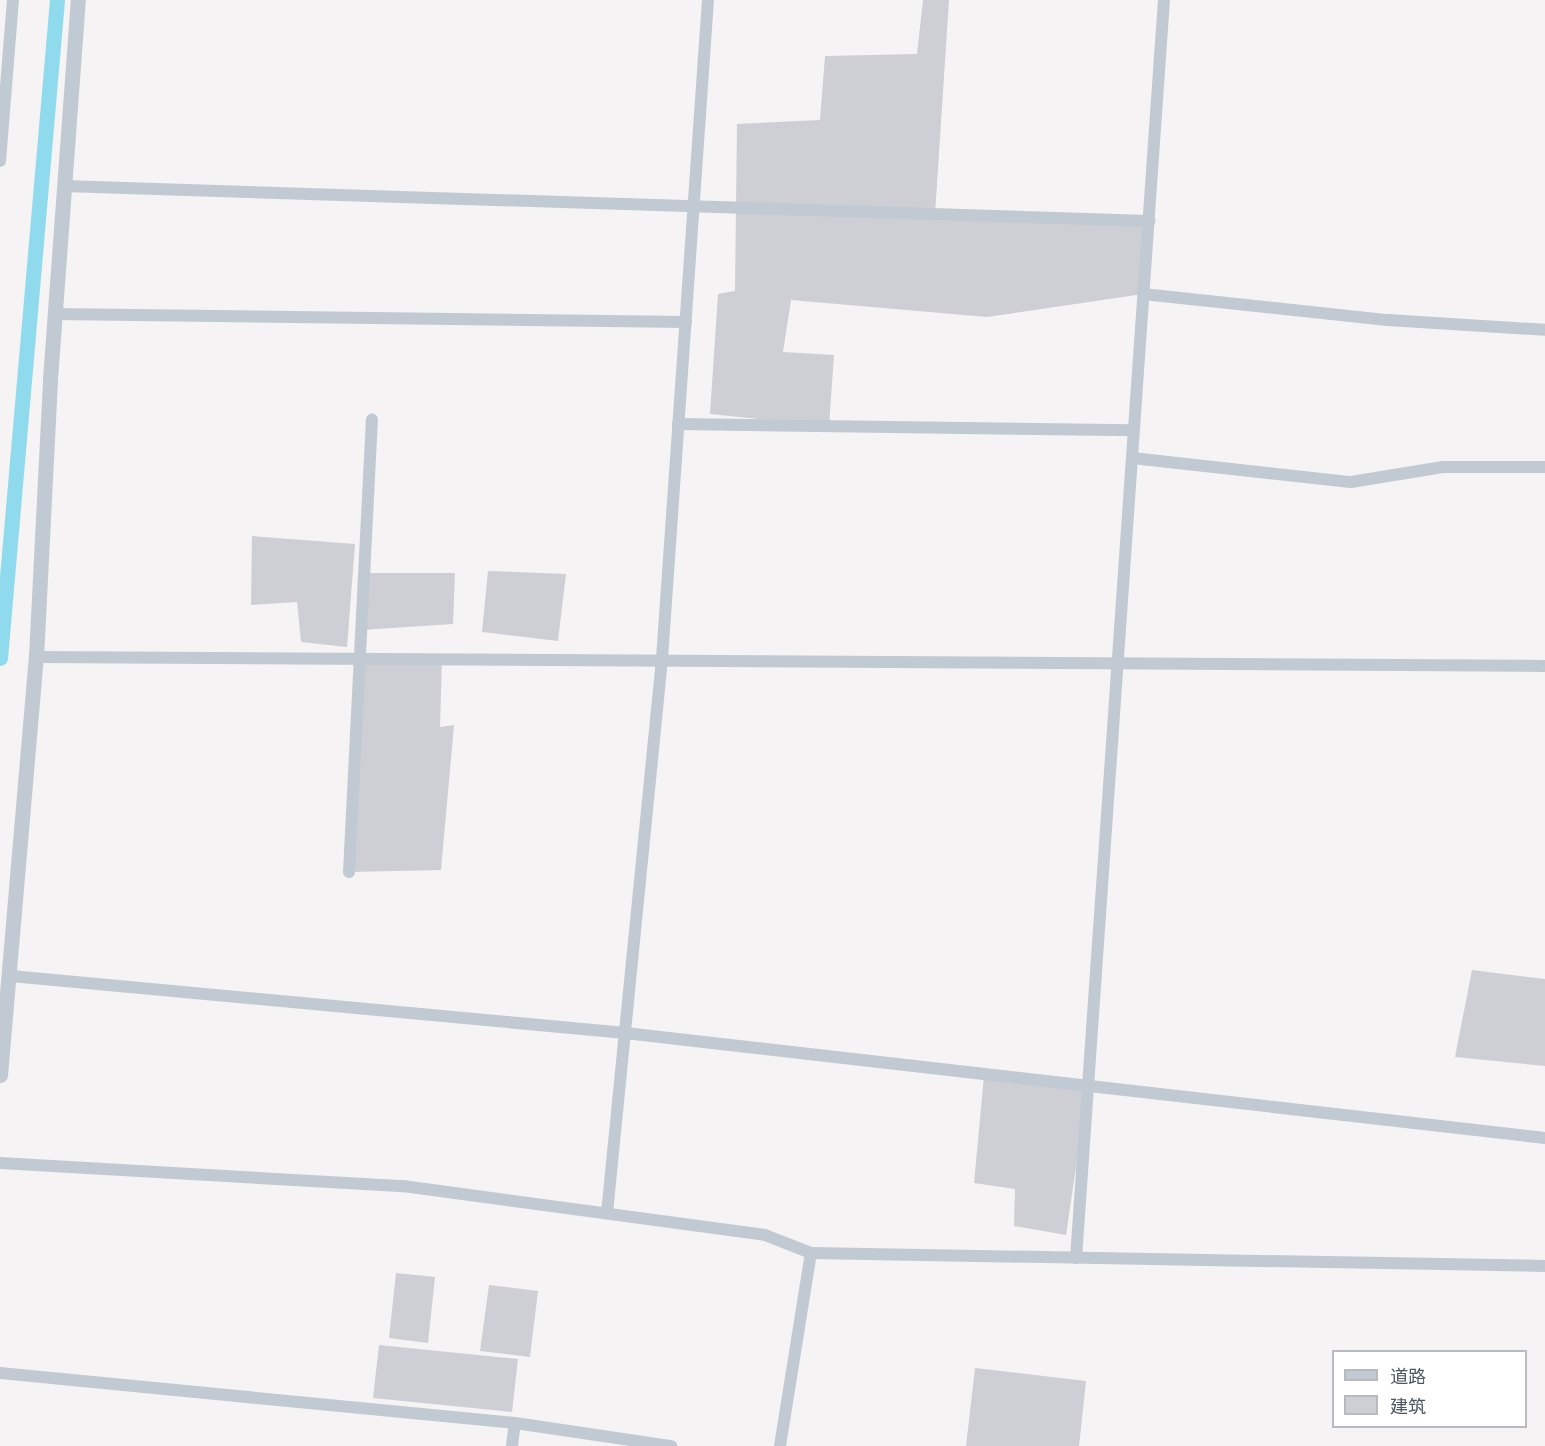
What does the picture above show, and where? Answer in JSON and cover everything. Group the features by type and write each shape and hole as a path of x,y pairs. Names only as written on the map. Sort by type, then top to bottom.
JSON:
{"street":[{"path":"0,161 2,104 12,0"},
{"path":"0,1075 11,976 36,657 54,314 78,0"},
{"path":"607,1213 662,659 708,0"},
{"path":"1076,1258 1164,0"},
{"path":"64,186 1149,221"},
{"path":"1143,294 1388,320 1545,330"},
{"path":"54,314 686,321"},
{"path":"350,872 372,420"},
{"path":"678,424 1134,430"},
{"path":"1132,458 1351,482 1443,467 1545,467"},
{"path":"36,657 1118,659 1545,666"},
{"path":"11,976 625,1033 1545,1138"},
{"path":"0,1162 404,1186 765,1235 811,1253 1545,1266"},
{"path":"780,1446 811,1253"},
{"path":"0,1373 515,1423 671,1446"},
{"path":"512,1446 515,1423"}],"building":[{"path":"923,0 949,0 935,214 1149,221 1143,294 987,317 791,300 783,352 834,355 829,426 710,414 718,294 735,291 737,124 820,120 825,56 917,54"},
{"path":"252,536 355,544 347,647 301,642 297,602 251,605"},
{"path":"488,571 566,574 558,641 482,632"},
{"path":"364,573 455,573 453,624 361,630"},
{"path":"360,657 442,658 440,727 454,725 441,870 349,872"},
{"path":"1472,970 1545,979 1545,1066 1455,1057"},
{"path":"984,1076 1088,1086 1066,1235 1014,1226 1015,1189 974,1183"},
{"path":"396,1273 435,1277 428,1343 389,1338"},
{"path":"489,1285 538,1291 530,1357 480,1351"},
{"path":"379,1345 518,1359 512,1412 373,1398"},
{"path":"975,1368 1086,1381 1079,1446 966,1446"}],"waterway":[{"path":"0,658 57,0"}]}
